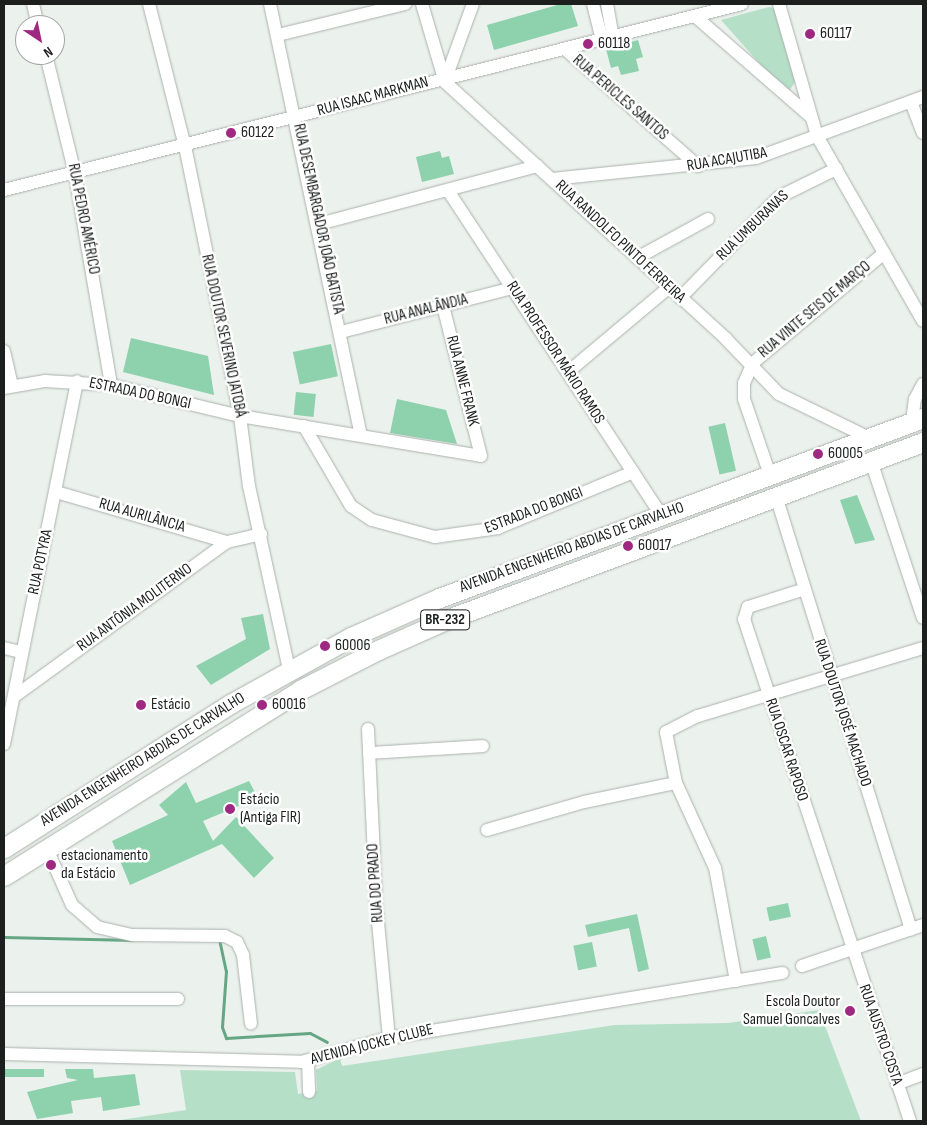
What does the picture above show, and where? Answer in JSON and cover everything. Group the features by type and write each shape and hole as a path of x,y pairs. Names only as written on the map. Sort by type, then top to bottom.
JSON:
{"highway":[{"name":"AVENIDA ENGENHEIRO ABDIAS DE CARVALHO","path":"4,848 289,670 439,598 867,437 918,420"},
{"name":"AVENIDA ENGENHEIRO ABDIAS DE CARVALHO","path":"4,876 300,690 378,650 448,619 923,442"}],"street":[{"name":"RUA DOUTOR SEVERINO JATOBÁ","path":"149,4 185,146 240,416 249,486 261,534 289,670"},
{"name":"RUA DESEMBARGADOR JOÃO BATISTA","path":"270,4 297,116 361,434"},
{"path":"278,35 405,4"},
{"path":"422,4 444,78"},
{"path":"444,78 473,4"},
{"name":"RUA ISAAC MARKMAN","path":"4,190 76,174 444,78 608,40 742,4"},
{"path":"779,4 817,136 923,321"},
{"path":"599,5 608,40"},
{"path":"696,17 810,116"},
{"name":"RUA PERICLES SANTOS","path":"566,50 698,166"},
{"name":"RUA PEDRO AMÉRICO","path":"49,65 76,174 111,384"},
{"name":"RUA RANDOLFO PINTO FERREIRA","path":"444,78 744,357 751,370 791,402 867,437"},
{"name":"RUA ACAJUTIBA","path":"552,178 698,166 756,158 923,97"},
{"path":"911,102 923,134"},
{"path":"318,224 449,192 537,166"},
{"name":"RUA UMBURANAS","path":"680,298 779,197 836,169"},
{"name":"RUA PROFESSOR MÁRIO RAMOS","path":"449,192 661,514"},
{"path":"637,258 708,219"},
{"name":"RUA VINTE SEIS DE MARÇO","path":"751,370 753,363 788,330 884,253"},
{"name":"RUA ANALÂNDIA","path":"341,332 512,288"},
{"path":"568,372 668,288"},
{"name":"RUA ANNE FRANK","path":"444,306 481,456"},
{"path":"4,351 8,387"},
{"path":"751,370 744,383 744,399 770,475"},
{"name":"ESTRADA DO BONGI","path":"8,387 77,381 111,384 240,416 361,434 481,456"},
{"name":"RUA POTYRA","path":"4,744 77,381"},
{"path":"918,420 915,399 923,384"},
{"name":"ESTRADA DO BONGI","path":"304,426 351,506 372,520 419,534 463,536 498,528 633,472"},
{"path":"871,461 923,618"},
{"name":"RUA AURILÂNCIA","path":"56,492 227,542"},
{"name":"RUA DOUTOR JOSÉ MACHADO","path":"776,496 802,590 910,929"},
{"name":"RUA ANTÔNIA MOLITERNO","path":"15,696 227,542 261,534"},
{"name":"RUA OSCAR RAPOSO","path":"802,590 754,604 743,613 851,949"},
{"path":"4,648 22,652"},
{"path":"736,981 715,868 676,783 666,732 688,720 923,648"},
{"name":"RUA DO PRADO","path":"368,729 389,1038"},
{"path":"369,753 483,746"},
{"path":"487,830 584,802 676,783"},
{"path":"46,849 72,905 97,927 133,934 225,936 236,942 243,955 251,1024"},
{"path":"802,966 923,925"},
{"name":"RUA AUSTRO COSTA","path":"851,949 910,1121"},
{"name":"AVENIDA JOCKEY CLUBE","path":"4,1054 308,1061 389,1038 783,973"},
{"path":"4,999 178,999"},
{"path":"308,1061 310,1092"},
{"path":"897,1084 923,1074"}],"green space":[{"path":"769,7 776,9 795,82 789,91 783,90 721,20"},
{"path":"819,1010 861,1121 114,1121 186,1110 180,1070 295,1072 298,1094 317,1091 316,1070 340,1058 342,1066 615,1025 728,1023"}],"building":[{"path":"561,4 571,4 578,26 494,50 487,25"},
{"path":"638,40 643,57 636,59 639,71 621,75 618,66 611,68 606,49"},
{"path":"440,151 442,158 449,156 454,174 422,182 416,157"},
{"path":"131,338 208,356 214,395 123,372"},
{"path":"331,344 338,376 300,384 293,352"},
{"path":"296,392 316,394 313,417 294,415"},
{"path":"397,399 446,410 457,444 390,433"},
{"path":"725,423 736,471 719,475 708,427"},
{"path":"857,495 875,540 855,544 840,500"},
{"path":"263,614 270,649 211,685 196,666 246,639 241,618"},
{"path":"249,781 258,798 203,821 213,841 236,817 274,858 254,878 222,844 130,885 112,841 168,815 159,805 186,782 196,803"},
{"path":"788,903 791,917 769,921 766,908"},
{"path":"637,914 649,969 638,972 629,928 588,937 585,925"},
{"path":"766,936 771,957 757,961 752,939"},
{"path":"592,942 597,967 578,970 573,946"},
{"path":"4,1069 44,1069 44,1077 4,1077"},
{"path":"65,1069 93,1069 94,1078 135,1074 140,1105 103,1111 101,1097 71,1101 73,1113 37,1119 27,1092 78,1080 67,1078"}],"waterway":[{"path":"4,937 133,940"},
{"path":"219,939 226,971 222,1027 226,1038 310,1033 327,1042"}],"place":[{"name":"60117","path":"810,34"},
{"name":"60118","path":"588,44"},
{"name":"60122","path":"231,133"},
{"name":"60005","path":"818,454"},
{"name":"60017","path":"628,546"},
{"name":"60006","path":"325,646"},
{"name":"Estácio","path":"141,705"},
{"name":"60016","path":"262,705"},
{"name":"Estácio (Antiga FIR)","path":"230,809"},
{"name":"estacionamento da Estácio","path":"51,865"},
{"name":"Escola Doutor Samuel Goncalves","path":"850,1011"}]}
